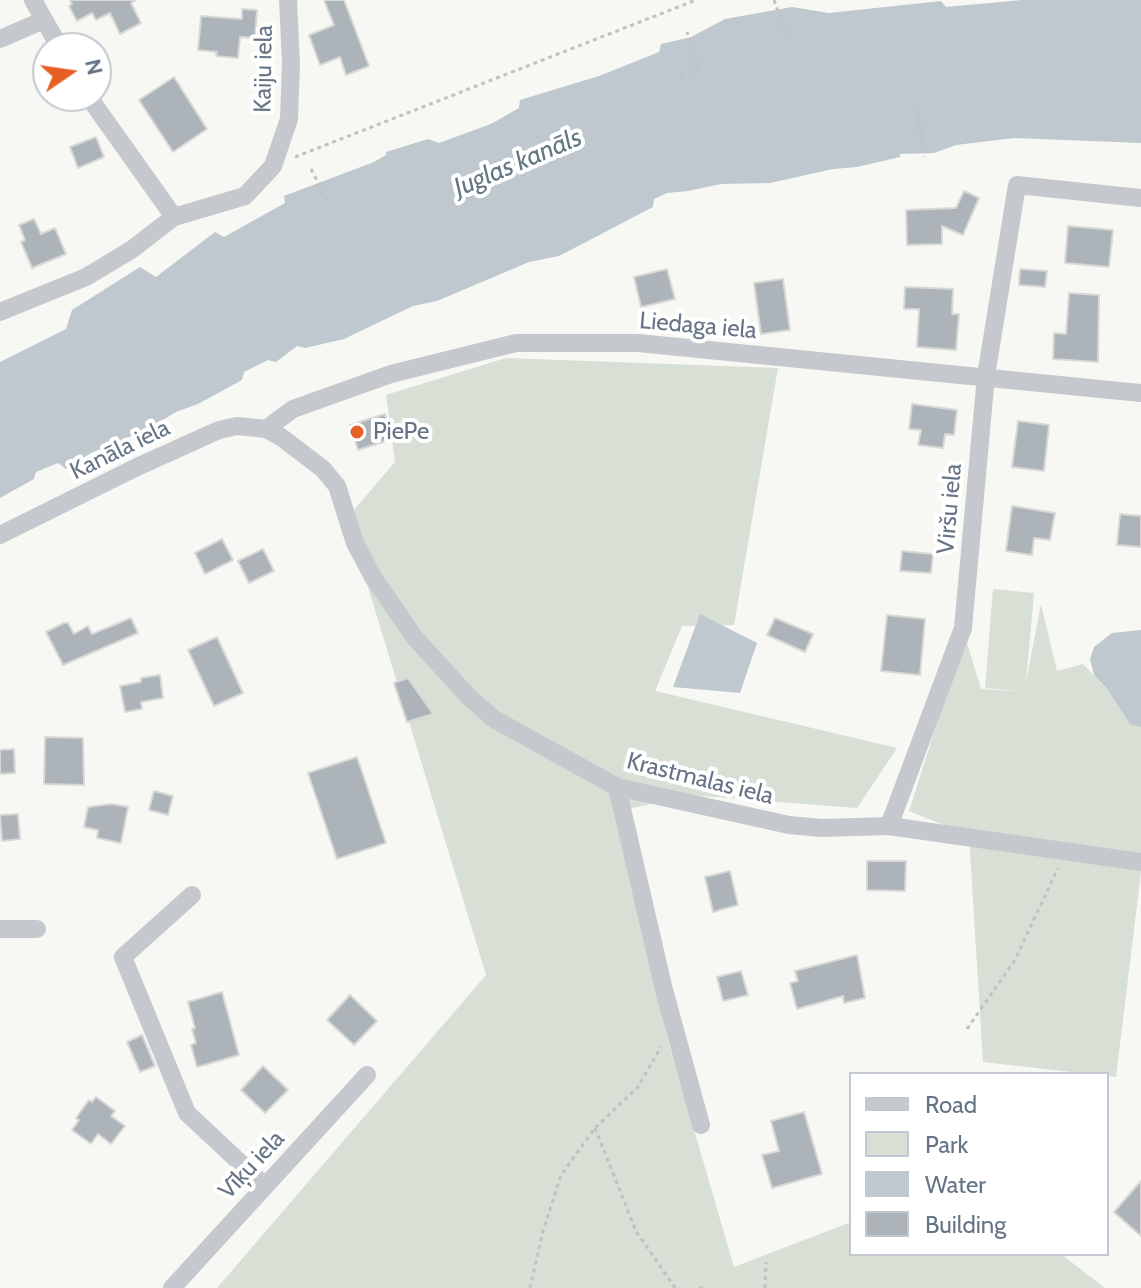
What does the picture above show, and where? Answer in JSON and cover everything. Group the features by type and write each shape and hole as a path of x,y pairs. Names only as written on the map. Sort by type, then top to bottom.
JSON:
{"street":[{"path":"33,0 51,32"},
{"name":"Kaiju iela","path":"174,217 245,196 273,166 289,119 291,63 288,0"},
{"path":"0,39 44,20"},
{"path":"0,312 86,277 131,250 174,217 99,112"},
{"name":"Viršu iela","path":"889,826 963,628 986,376 1017,185 1141,198"},
{"name":"Liedaga iela","path":"266,429 293,409 391,374 516,343 638,343 1141,393"},
{"name":"Kanāla iela","path":"0,535 219,430 251,426 266,429"},
{"name":"Krastmalas iela","path":"266,429 323,469 337,486 355,543 373,577 415,638 469,697 494,719 617,787 789,825 821,828 889,826 1141,862"},
{"path":"617,787 664,990 701,1125"},
{"path":"192,895 123,957 187,1113 265,1186"},
{"path":"0,929 37,929"},
{"name":"Vīķu iela","path":"172,1288 367,1075"}],"path":[{"path":"273,166 696,0"},
{"path":"774,0 787,37"},
{"path":"680,75 699,69 687,32"},
{"path":"917,109 924,157"},
{"path":"311,169 327,200"},
{"path":"967,1029 1015,960 1067,850"},
{"path":"530,1288 543,1231 561,1175 595,1128 638,1087 667,1037"},
{"path":"595,1128 636,1231 675,1288"},
{"path":"765,1288 766,1262"}],"green space":[{"path":"506,358 778,368 734,625 682,626 655,691 897,748 857,808 689,795 616,812 667,1037 734,1267 849,1223 849,1256 1064,1256 1105,1288 217,1288 486,975 347,518 395,462 386,395"},
{"path":"993,589 1034,593 1026,682 1041,604 1057,671 1083,664 1141,725 1141,872 1116,1077 1109,1076 1109,1072 1072,1072 983,1062 969,835 909,811 946,695 967,643 981,689 1026,692 985,688"}],"water":[{"name":"Juglas kanāls","path":"1022,0 1141,0 1141,143 1014,138 956,145 934,153 900,154 900,157 857,167 770,183 721,184 667,193 654,199 653,207 559,256 529,262 437,301 413,306 344,339 305,348 297,346 276,362 268,360 244,372 242,380 198,404 91,453 66,469 58,463 36,472 34,479 0,498 0,362 66,329 72,310 140,267 156,277 215,232 224,237 285,203 284,196 374,162 386,152 428,139 439,143 491,124 519,108 520,100 599,76 659,52 661,44 691,37 725,19 792,7 829,13 941,1 946,7"},
{"path":"700,614 757,643 740,693 673,687"},
{"path":"1141,630 1141,727 1130,724 1108,690 1094,675 1090,659 1094,647 1112,633"}],"building":[{"path":"70,0 136,0 131,3 141,23 120,34 110,13 96,20 92,13 77,21 69,6 72,4"},
{"path":"324,0 344,0 369,66 346,75 340,57 320,65 309,35 334,25"},
{"path":"242,9 257,10 255,38 240,37 238,58 198,50 201,16 242,19"},
{"path":"174,77 207,129 173,152 139,100"},
{"path":"96,137 104,157 78,168 70,147"},
{"path":"964,191 979,198 963,235 942,226 942,244 907,245 906,210 956,208"},
{"path":"34,219 41,234 55,228 66,254 32,268 21,242 25,240 19,225"},
{"path":"1068,226 1113,230 1109,267 1065,263"},
{"path":"667,269 675,299 641,307 634,277"},
{"path":"1020,269 1047,271 1045,287 1019,285"},
{"path":"783,279 790,330 761,334 754,283"},
{"path":"905,287 953,289 952,314 959,314 956,350 917,347 919,309 904,309"},
{"path":"1069,293 1099,295 1098,362 1053,359 1054,333 1066,334"},
{"path":"912,404 957,410 954,435 945,434 943,448 918,445 921,430 909,429"},
{"path":"385,414 392,439 358,450 350,425"},
{"path":"1018,421 1049,425 1044,471 1012,467"},
{"path":"1012,506 1055,513 1050,540 1034,538 1032,555 1006,551"},
{"path":"1120,514 1141,516 1141,547 1117,545"},
{"path":"222,539 233,560 205,574 195,553"},
{"path":"263,549 274,571 249,583 238,561"},
{"path":"902,551 933,554 931,573 900,571"},
{"path":"887,615 925,619 920,675 881,671"},
{"path":"131,618 138,633 63,665 46,632 68,623 74,634 88,626 92,634"},
{"path":"775,618 813,634 805,652 767,635"},
{"path":"217,637 243,693 214,706 188,650"},
{"path":"160,675 163,698 141,702 142,709 125,712 120,686"},
{"path":"408,678 433,714 407,722 394,683"},
{"path":"45,737 83,738 84,785 44,784"},
{"path":"14,749 15,773 0,774 0,750"},
{"path":"357,757 386,843 337,859 308,773"},
{"path":"154,791 173,796 168,815 149,810"},
{"path":"112,804 128,807 121,843 97,838 98,830 84,827 88,807"},
{"path":"18,814 20,839 2,841 0,815"},
{"path":"867,861 906,861 905,891 867,890"},
{"path":"730,871 738,905 713,912 705,877"},
{"path":"857,955 865,998 844,1003 843,996 797,1009 790,983 798,981 795,971"},
{"path":"741,971 748,995 723,1001 717,977"},
{"path":"222,992 239,1055 197,1067 191,1045 196,1043 192,1029 195,1028 188,1002"},
{"path":"350,995 377,1021 354,1045 327,1020"},
{"path":"142,1035 155,1066 140,1072 127,1042"},
{"path":"263,1066 288,1090 265,1113 241,1090"},
{"path":"96,1097 115,1111 111,1116 125,1126 111,1144 98,1134 91,1144 72,1130 79,1120 76,1118 89,1100 92,1102"},
{"path":"804,1112 822,1174 772,1188 762,1155 779,1151 771,1121"},
{"path":"1141,1181 1141,1236 1114,1212"}],"place":[{"name":"PiePe","path":"357,432"}]}
